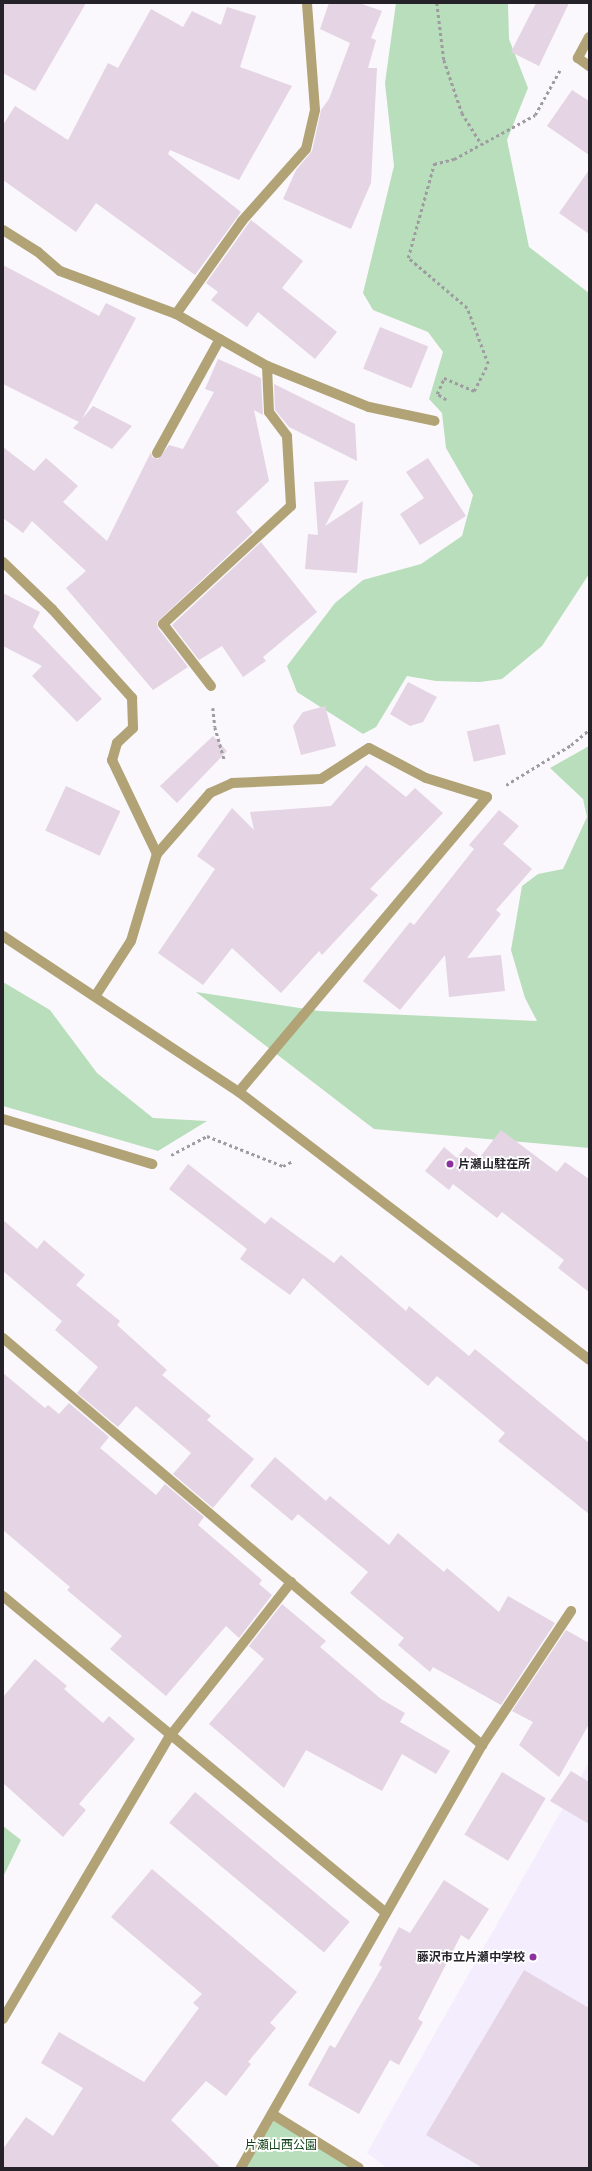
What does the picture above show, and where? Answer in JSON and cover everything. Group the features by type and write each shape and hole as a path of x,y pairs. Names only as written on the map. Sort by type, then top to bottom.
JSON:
{"street":[{"path":"176,314 242,222 306,149 315,110 307,3"},
{"path":"589,37 578,58 589,66"},
{"path":"3,230 38,252 60,271 176,314 267,366 369,407 434,422"},
{"path":"157,453 220,339"},
{"path":"211,686 163,624 291,506 287,436 269,412 267,366"},
{"path":"3,562 52,609 132,698 133,728 116,743 112,760 157,854"},
{"path":"96,995 131,941 157,854 210,793 232,783 321,779 369,748 426,778 487,797 239,1092"},
{"path":"3,936 96,995 239,1092 589,1360"},
{"path":"3,1120 152,1164"},
{"path":"3,1338 482,1745"},
{"path":"3,2019 170,1736 291,1582"},
{"path":"3,1596 170,1736 386,1913"},
{"path":"241,2168 482,1745 571,1611"},
{"path":"272,2114 359,2168"}],"path":[{"path":"437,3 444,60 462,113 481,144"},
{"path":"434,422 450,402 437,394 444,378 474,391 488,364 467,308 408,258 434,164 454,159 535,115 556,80"},
{"path":"214,727 232,783"},
{"path":"487,797 571,745 589,730"},
{"path":"152,1164 207,1136 283,1166 315,1151"}],"shaded area":[{"name":"藤沢市立片瀬中学校","path":"589,1762 589,2168 387,2168 367,2153"}],"green space":[{"path":"396,3 508,3 509,39 528,88 507,140 529,247 589,293 589,574 542,646 502,679 480,682 436,681 407,676 376,727 363,734 297,692 287,666 335,603 363,580 421,564 462,536 473,495 446,448 442,413 429,399 443,352 428,332 373,310 363,293 394,166 385,83"},
{"path":"589,746 589,1148 374,1129 196,992 319,1011 537,1021 525,998 511,950 522,886 538,874 563,869 587,817 583,799 550,768"},
{"path":"3,982 50,1010 97,1073 153,1118 207,1121 158,1151 3,1106"},
{"path":"3,1826 21,1840 3,1877"},
{"name":"片瀬山西公園","path":"272,2114 359,2168 241,2168"}],"building":[{"path":"3,3 86,3 35,91 3,73"},
{"path":"329,3 359,3 382,11 371,38 376,40 368,68 377,68 371,183 351,229 283,199 296,170 312,151 321,110 329,99 350,43 320,29"},
{"path":"536,3 569,3 539,66 511,52"},
{"path":"227,7 256,16 240,67 292,86 239,180 170,150 168,154 241,212 195,275 96,203 76,232 3,180 3,125 15,106 68,140 108,63 118,68 151,9 183,27 192,11 221,25"},
{"path":"572,90 589,101 589,155 547,126"},
{"path":"589,170 589,234 559,213"},
{"path":"251,220 303,261 282,288 337,332 315,359 258,312 247,327 211,300 218,292 206,283"},
{"path":"3,265 99,316 106,303 136,318 82,419 93,406 132,426 112,449 73,428 79,422 3,384"},
{"path":"380,327 428,346 411,388 363,369"},
{"path":"218,359 261,378 263,415 254,410 269,481 236,512 253,532 157,622 158,628 188,667 153,690 66,588 86,571 32,521 23,533 3,518 3,447 34,471 46,458 78,486 63,502 107,541 151,452 152,457 158,459 169,445 183,449 214,392 205,389"},
{"path":"274,384 355,424 357,461 289,427 275,410"},
{"path":"428,458 466,516 420,545 400,514 424,498 406,472"},
{"path":"349,480 325,526 363,501 357,573 305,569 308,534 318,535 314,482"},
{"path":"261,542 317,612 263,657 266,661 243,677 222,646 199,660 172,625"},
{"path":"3,593 40,612 33,627 102,699 77,722 32,676 42,666 3,646"},
{"path":"408,682 437,697 423,722 410,726 390,714"},
{"path":"325,706 336,746 301,755 293,726 303,712"},
{"path":"499,724 506,754 474,762 467,731"},
{"path":"213,736 227,751 177,803 160,786"},
{"path":"366,765 406,797 415,788 443,813 370,889 378,895 322,955 319,951 281,993 232,948 203,985 158,953 215,869 197,856 232,808 254,830 250,812 331,806"},
{"path":"66,786 120,811 100,856 45,830"},
{"path":"499,810 519,826 503,844 532,869 496,910 501,914 467,958 501,955 505,991 449,997 445,955 400,1010 363,981 410,922 414,925 474,849 469,845"},
{"path":"501,1130 557,1172 565,1162 589,1179 589,1292 558,1268 564,1260 502,1212 497,1218 453,1184 449,1190 425,1171 444,1147 457,1158 466,1147 480,1157"},
{"path":"188,1164 265,1224 271,1217 334,1263 341,1255 406,1311 409,1306 469,1356 475,1349 589,1443 589,1514 498,1441 505,1433 437,1376 428,1386 303,1278 290,1295 240,1259 247,1249 169,1189"},
{"path":"3,1220 37,1249 44,1240 85,1275 76,1285 120,1321 117,1325 167,1370 162,1375 211,1416 207,1420 254,1459 213,1508 173,1474 191,1453 136,1406 118,1427 77,1393 98,1367 55,1330 62,1321 3,1271"},
{"path":"3,1373 45,1408 48,1405 59,1414 69,1403 109,1437 100,1448 156,1495 165,1484 204,1517 198,1525 262,1580 259,1584 272,1595 239,1638 226,1626 166,1696 110,1649 122,1636 67,1590 70,1587 3,1530"},
{"path":"275,1457 326,1501 330,1496 389,1545 398,1533 444,1572 447,1568 499,1612 508,1596 555,1623 501,1705 433,1667 430,1672 398,1645 404,1638 350,1593 368,1572 298,1514 292,1521 250,1486"},
{"path":"282,1604 326,1641 320,1647 381,1699 405,1713 400,1722 450,1751 436,1774 402,1754 382,1791 306,1750 284,1788 209,1724 264,1659 249,1646"},
{"path":"566,1630 589,1643 589,1724 559,1777 519,1745 533,1722 512,1711"},
{"path":"35,1659 67,1686 64,1689 103,1723 109,1716 135,1739 79,1804 86,1810 63,1837 3,1783 3,1697"},
{"path":"571,1771 589,1782 589,1824 550,1801"},
{"path":"502,1772 546,1798 508,1861 464,1835"},
{"path":"195,1792 350,1922 324,1952 169,1823"},
{"path":"152,1869 297,1992 270,2023 276,2028 248,2062 251,2064 226,2096 206,2081 171,2120 221,2168 3,2168 3,2149 26,2117 53,2136 83,2088 41,2063 59,2032 144,2082 199,2008 193,2003 202,1994 111,1917"},
{"path":"444,1880 489,1909 469,1940 461,1935 418,2019 423,2022 399,2065 390,2060 359,2114 308,2085 330,2045 335,2048 382,1967 379,1965 399,1927 410,1933"},
{"path":"524,1970 589,2008 589,2168 483,2168 426,2135"}],"place":[{"name":"片瀬山駐在所","path":"450,1164"},
{"name":"藤沢市立片瀬中学校","path":"533,1957"}]}
